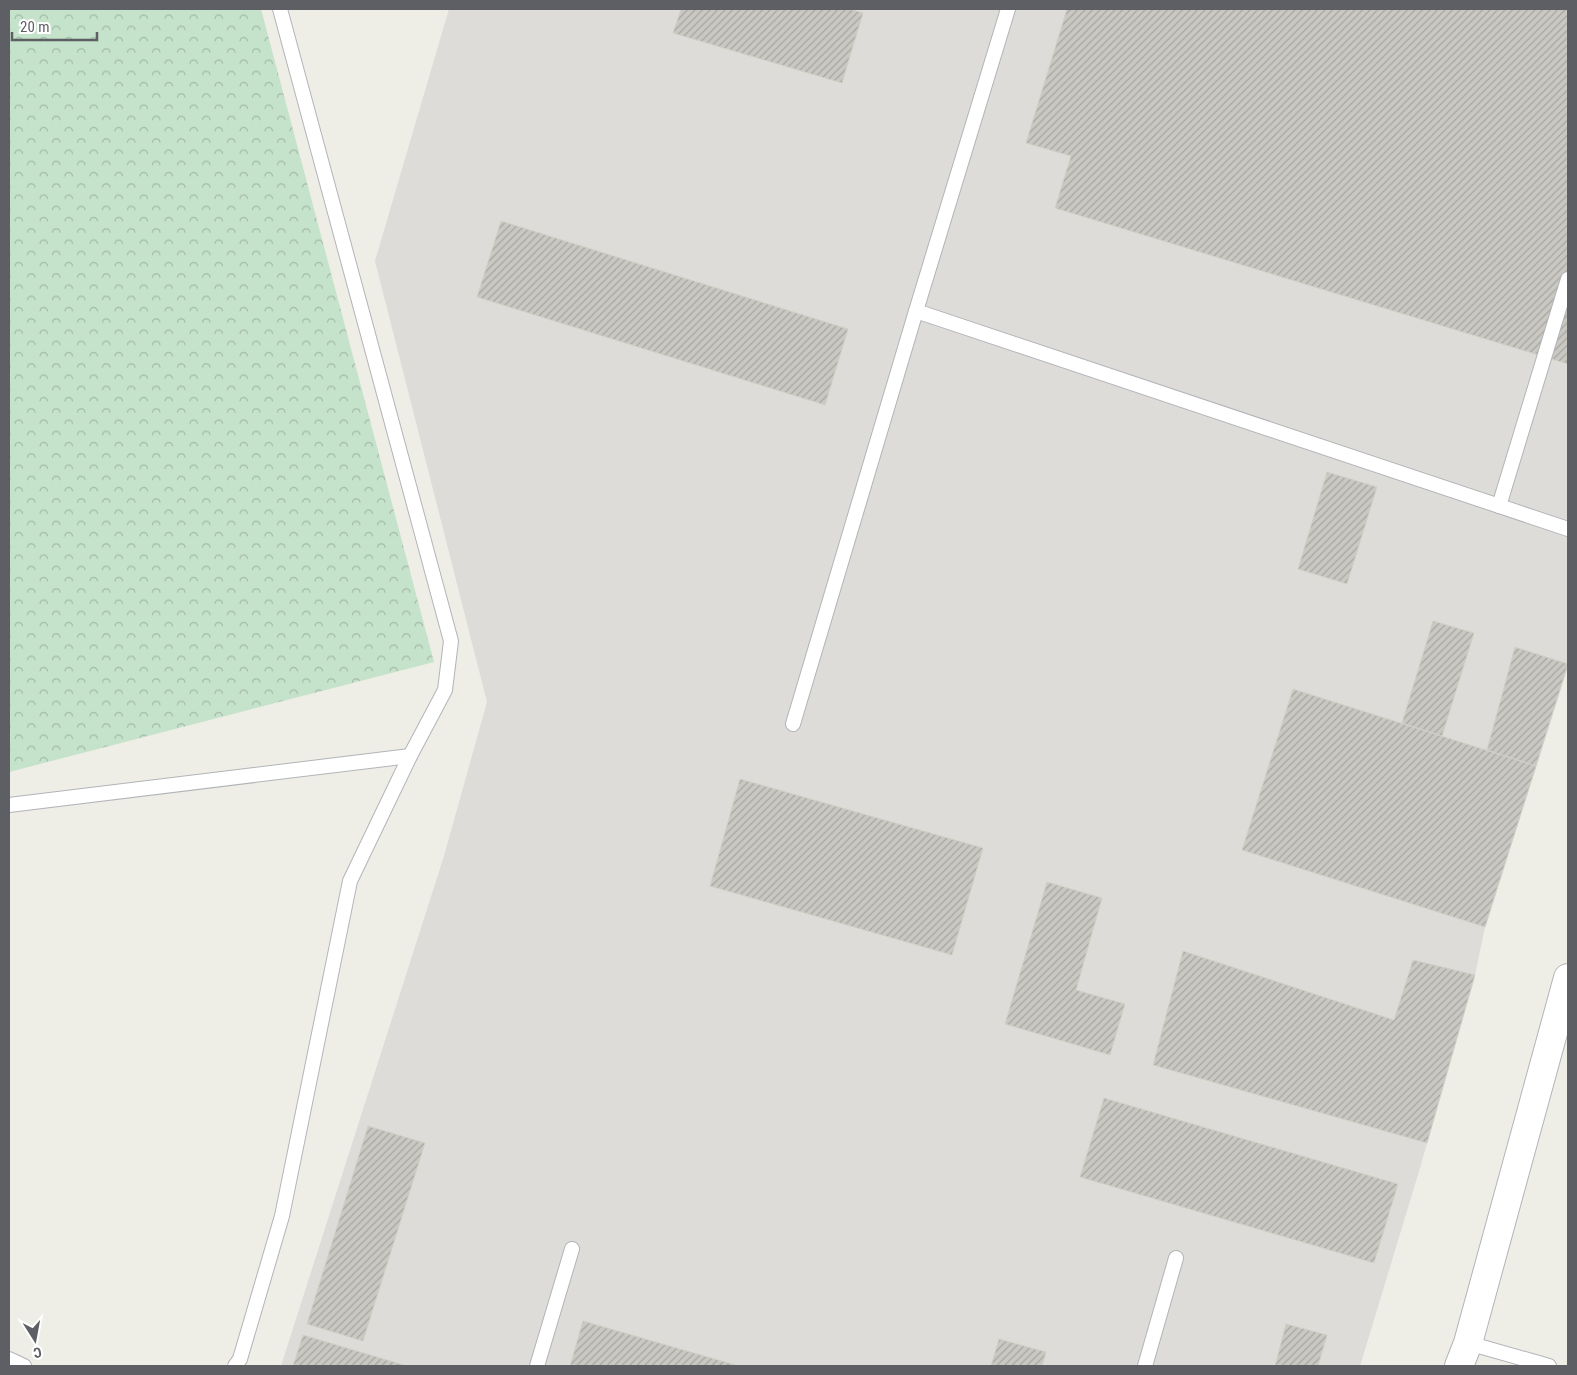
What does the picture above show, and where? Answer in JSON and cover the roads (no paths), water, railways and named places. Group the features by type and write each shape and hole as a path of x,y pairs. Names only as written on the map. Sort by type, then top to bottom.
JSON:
{"street":[{"path":"1463,1354 1568,978"}],"lane":[{"path":"235,1366 240,1359 282,1216 350,882 410,756 446,690 451,641 280,9"},
{"path":"793,724 1008,9"},
{"path":"1499,506 1568,279"},
{"path":"916,311 1568,529"},
{"path":"9,805 410,756"},
{"path":"538,1366 572,1249"},
{"path":"1145,1366 1176,1258"},
{"path":"1463,1354 1549,1366"},
{"path":"9,1359 24,1366"}]}
